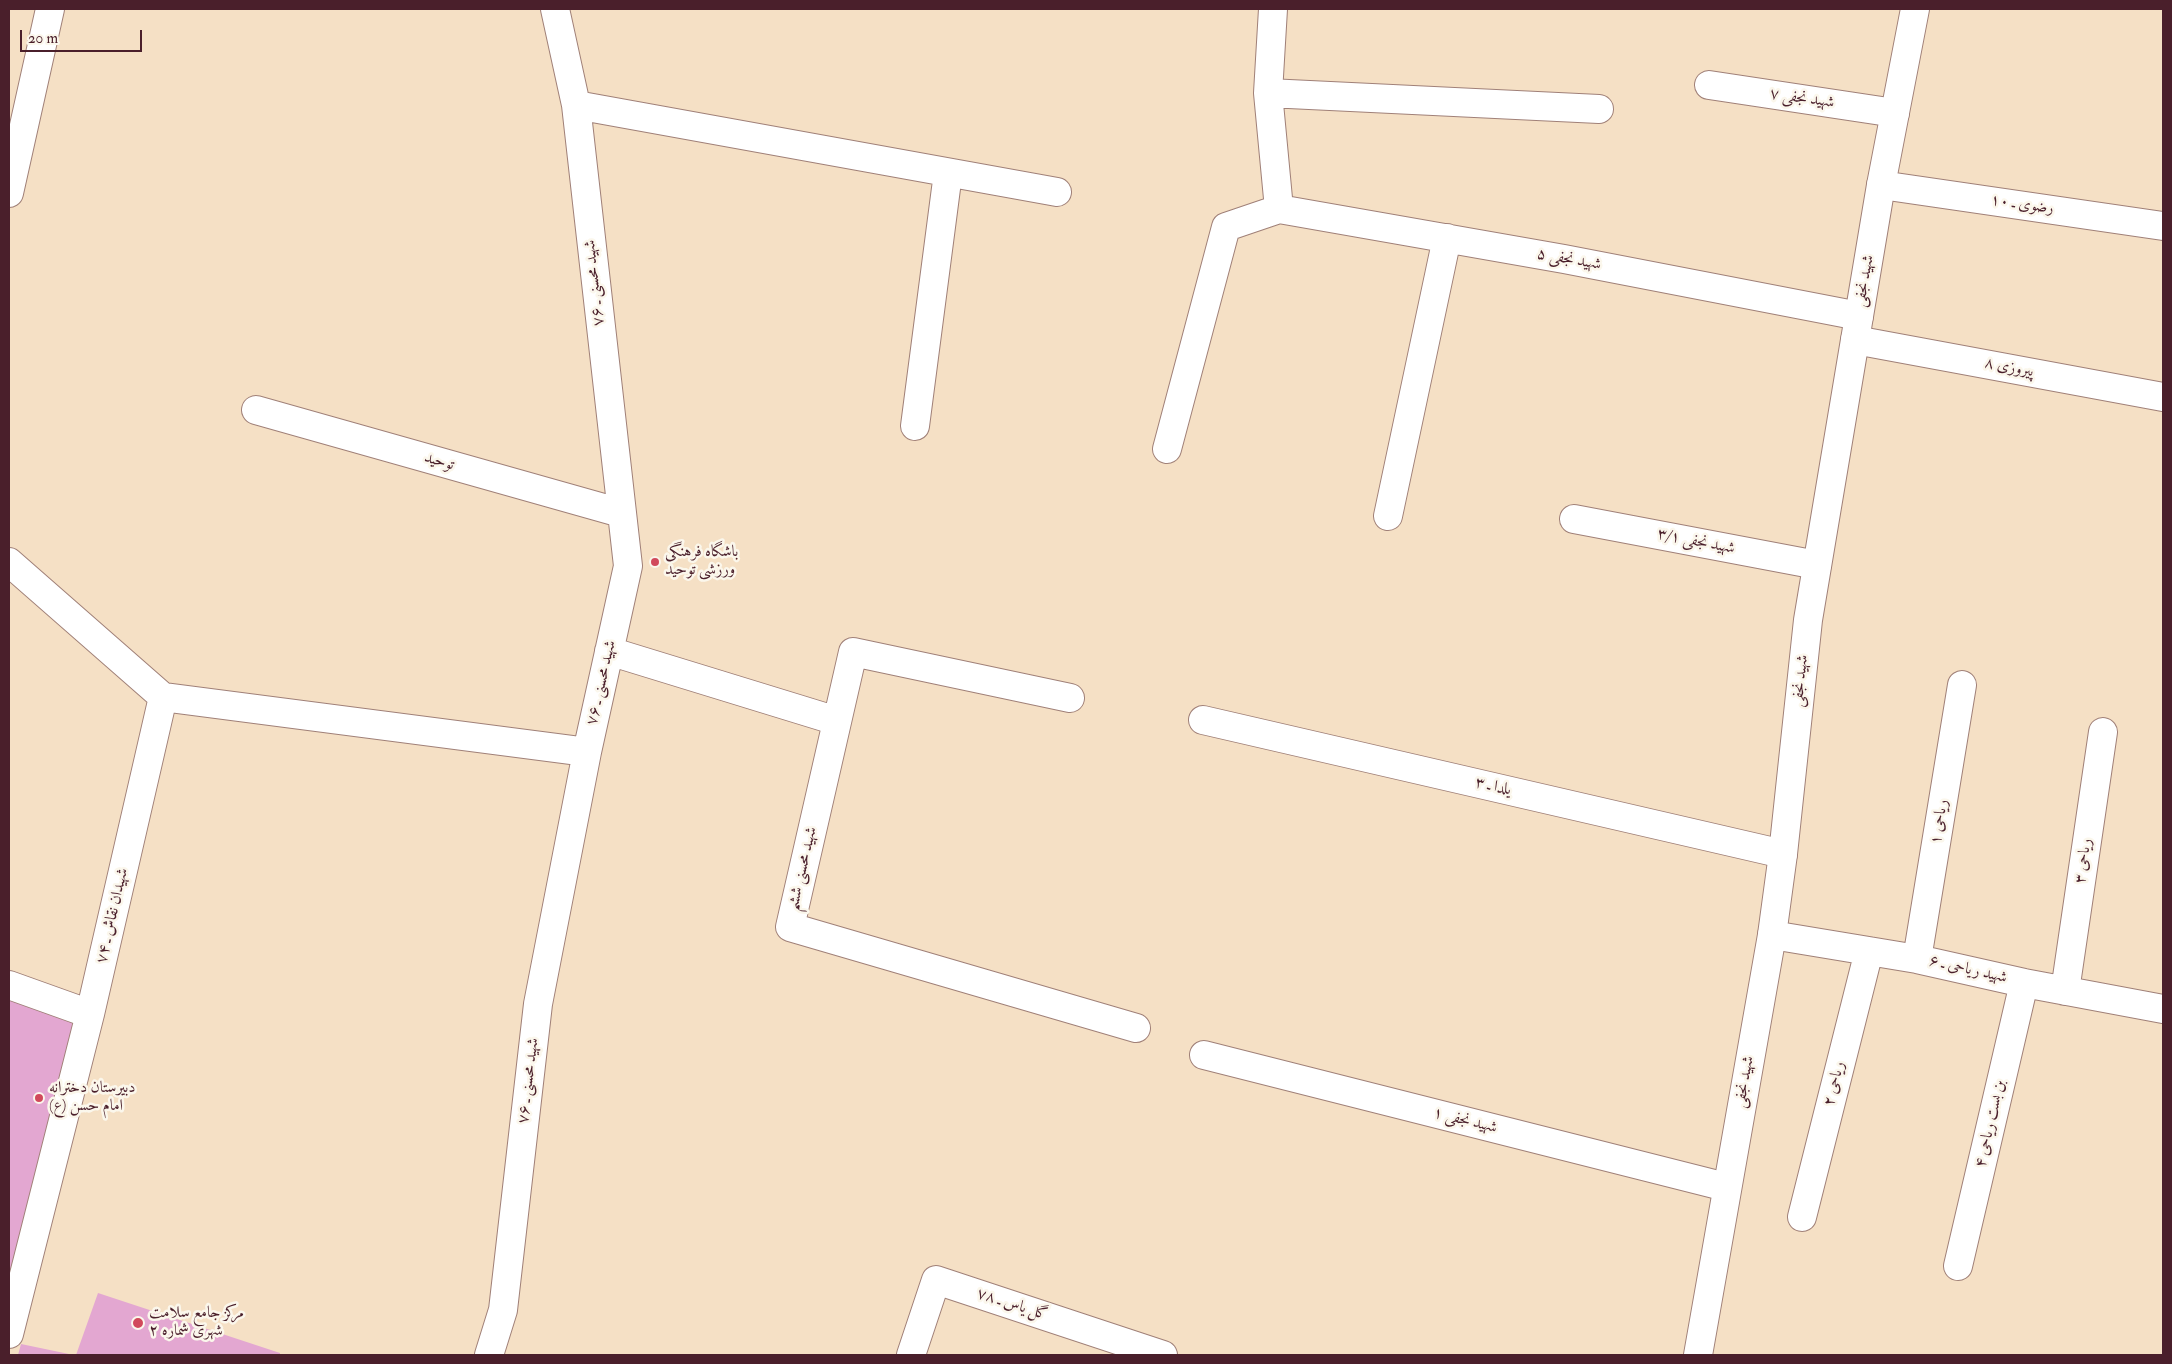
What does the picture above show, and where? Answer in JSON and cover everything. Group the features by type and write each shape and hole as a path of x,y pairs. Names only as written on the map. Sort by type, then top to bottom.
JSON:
{"street":[{"path":"9,193 50,9"},
{"name":"شهید محسنی ـ ۷۶","path":"489,1355 503,1310 538,1004 587,752 628,566 576,105 555,9"},
{"path":"1167,449 1226,227 1279,209 1268,93 1273,9"},
{"name":"شهید نجفی","path":"1698,1355 1726,1187 1772,935 1783,854 1808,620 1817,564 1881,185 1915,9"},
{"name":"شهید نجفی ۷","path":"1709,85 1895,113"},
{"path":"1268,93 1599,109"},
{"path":"576,105 1057,192"},
{"path":"915,426 948,173"},
{"name":"رضوی ـ ۱۰","path":"1881,185 2163,226"},
{"name":"شهید نجفی ۵","path":"1279,209 1447,238 1857,328"},
{"path":"1388,516 1447,238"},
{"name":"پیروزی ۸","path":"1857,328 2163,397"},
{"name":"توحید","path":"256,410 621,513"},
{"name":"شهید نجفی ۳/۱","path":"1574,519 1817,564"},
{"path":"9,562 163,697 587,752"},
{"path":"609,651 837,721 853,652 1070,698"},
{"name":"ریاحی ۱","path":"1918,959 1962,685"},
{"name":"شهیدان نقاش ـ ۷۴","path":"9,1334 90,1014 163,697"},
{"name":"یلدا ـ ۳","path":"1203,720 1783,854"},
{"name":"شهید محسنی ششم","path":"837,721 790,927 1136,1028"},
{"name":"ریاحی ۳","path":"2065,991 2103,732"},
{"name":"شهید ریاحی ـ ۶","path":"1772,935 1918,959 2024,983 2163,1009"},
{"name":"ریاحی ۲","path":"1802,1217 1869,952"},
{"name":"بن بست ریاحی ۴","path":"1958,1266 2024,983"},
{"path":"9,985 90,1014"},
{"name":"شهید نجفی ۱","path":"1204,1055 1726,1187"},
{"name":"گل یاس ـ ۷۸","path":"911,1355 936,1280 1163,1355"}],"building":[{"name":"دبیرستان دخترانه امام حسن (ع)","path":"9,985 90,1014 9,1331"},
{"name":"مرکز جامع سلامت شهری شماره ۲","path":"98,1293 280,1353 280,1355 76,1355"},
{"path":"21,1344 69,1354 69,1355 18,1355"}],"place":[{"name":"باشگاه فرهنگی ورزشی توحید","path":"655,562"},
{"name":"دبیرستان دخترانه امام حسن (ع)","path":"39,1098"},
{"name":"مرکز جامع سلامت شهری شماره ۲","path":"138,1323"}]}
